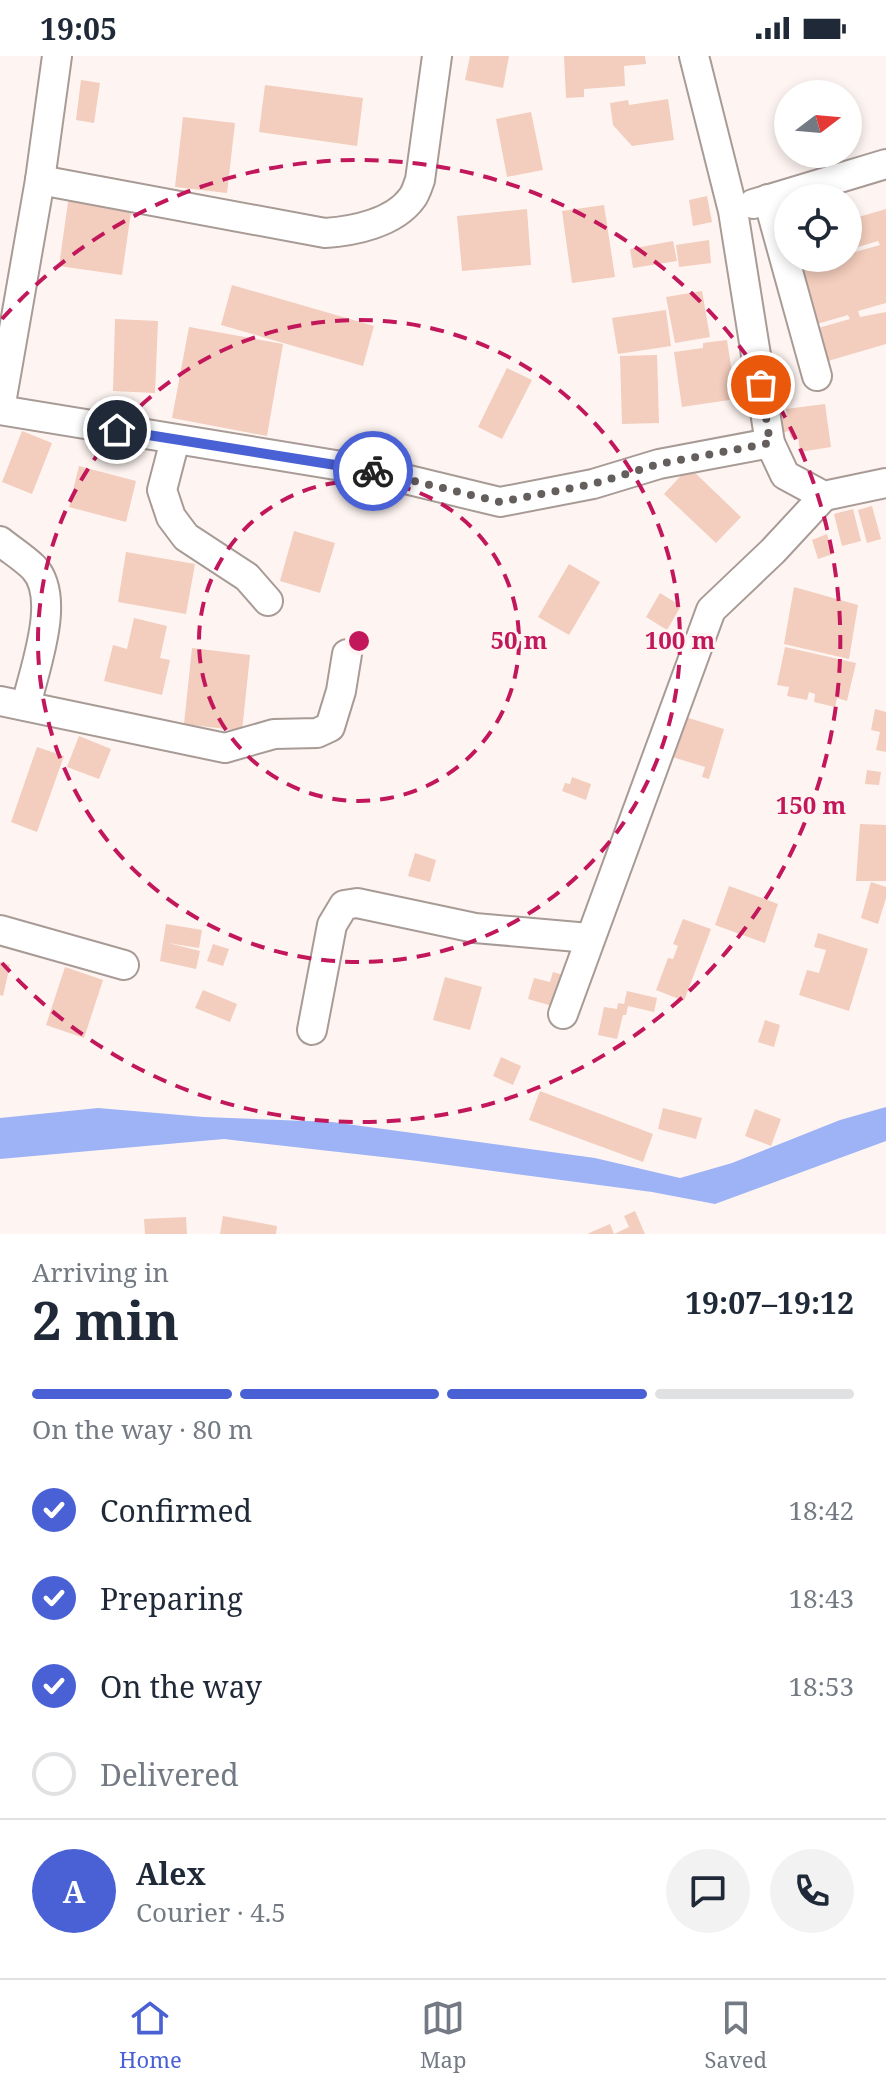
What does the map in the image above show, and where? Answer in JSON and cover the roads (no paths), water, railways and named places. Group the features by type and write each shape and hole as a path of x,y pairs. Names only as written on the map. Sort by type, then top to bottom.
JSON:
{"street":[{"path":"57,56 40,180 0,410 372,471 500,502 593,484 659,464 770,443"},
{"path":"40,180 325,233 353,231 393,214 412,198 420,180 437,56"},
{"path":"694,56 733,211 770,443 785,475 824,496"},
{"path":"733,211 886,164"},
{"path":"768,199 817,376"},
{"path":"175,440 162,490 171,517 186,537 247,577 268,601"},
{"path":"563,1014 711,610 773,551 824,496 886,483"},
{"path":"0,541 35,569 46,588 47,613 13,704 225,748 274,734 317,733 330,727 341,691 347,654"},
{"path":"312,1030 332,925 344,905 357,903 475,928 589,938"},
{"path":"0,930 124,965"}],"water":[{"path":"886,1107 886,1141 715,1204 652,1192 418,1161 224,1139 0,1159 0,1118 98,1108 204,1117 332,1122 595,1158 680,1178 732,1163 840,1120"}]}
